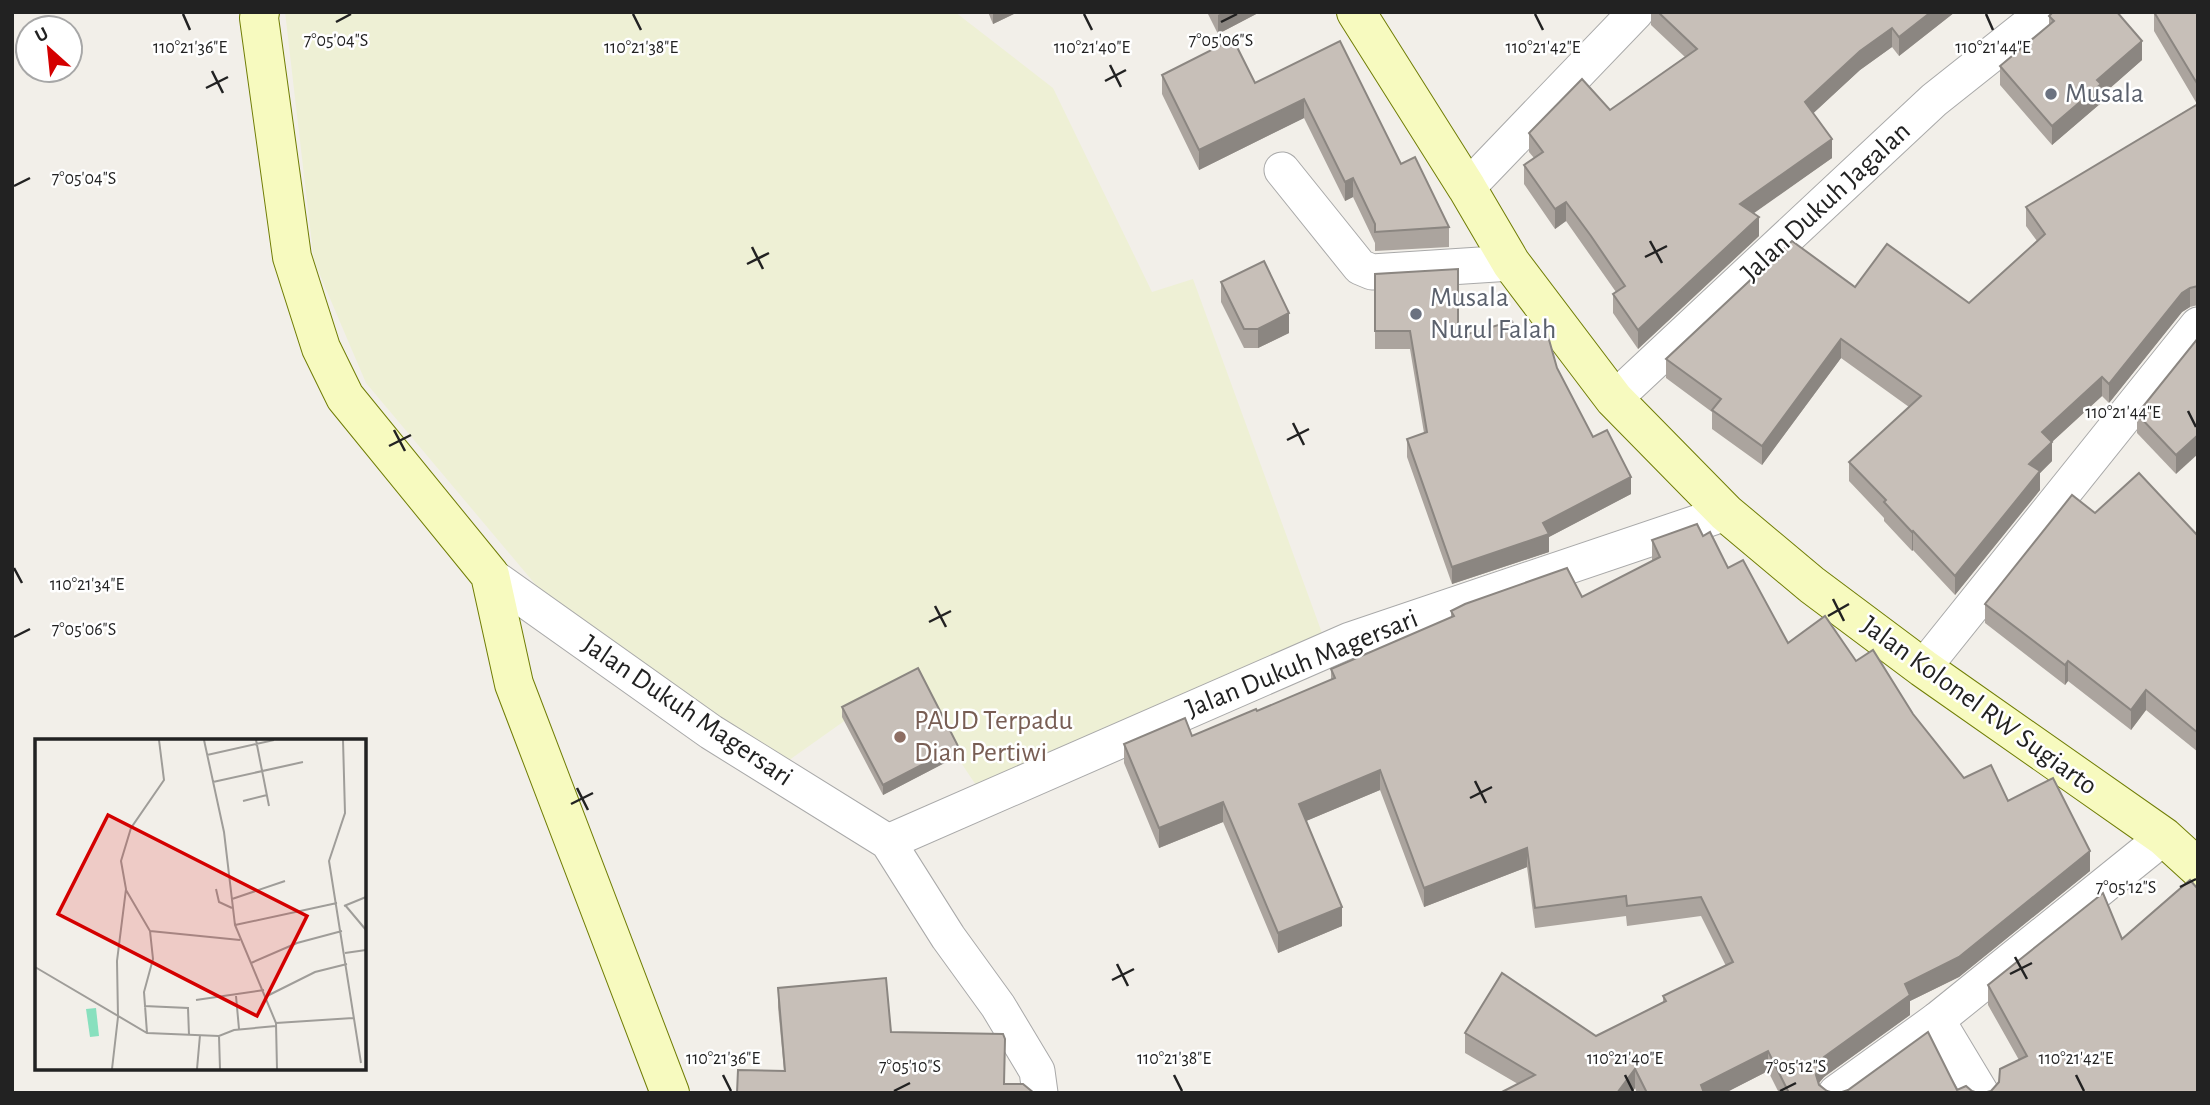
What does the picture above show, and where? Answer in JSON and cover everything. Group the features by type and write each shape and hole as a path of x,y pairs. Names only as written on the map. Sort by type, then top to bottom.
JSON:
{"main road":[{"path":"260,12 292,257 321,348 345,397 490,575 514,684 670,1093"},
{"name":"Jalan Kolonel RW Sugiarto","path":"1356,12 1511,263 1614,400 1726,513 1812,585 1923,668 2164,837 2198,867"}],"street":[{"path":"1467,188 1636,12"},
{"name":"Jalan Dukuh Jagalan","path":"1614,400 1934,100 2045,12"},
{"path":"1282,170 1364,270 1372,272 1511,263"},
{"path":"1923,668 2198,325"},
{"name":"Jalan Dukuh Magersari","path":"888,842 1350,639 1726,513"},
{"name":"Jalan Dukuh Magersari","path":"490,575 711,732 888,842 1031,1060 1037,1071 1040,1093"},
{"path":"1836,1093 1937,1020 2164,837"},
{"path":"1937,1020 1982,1093"}],"green space":[{"path":"285,12 955,12 1053,88 1152,292 1193,279 1326,644 982,794 915,694 857,712 785,763 546,597 366,383 314,261"}],"building":[{"path":"1658,12 1931,12 1899,37 1892,28 1860,51 1805,102 1832,139 1740,204 1759,217 1638,330 1613,294 1625,286 1591,236 1566,202 1555,209 1524,165 1543,152 1529,133 1582,79 1610,110 1697,49"},
{"path":"2053,12 2117,12 2142,41 2097,80 2101,84 2052,126 2000,66 2054,21 2049,16"},
{"path":"2154,12 2198,12 2198,85"},
{"path":"1233,39 1255,83 1340,41 1401,164 1415,157 1449,227 1375,232 1375,224 1353,178 1345,182 1304,99 1199,150 1162,75"},
{"path":"2198,104 2198,286 2182,293 2109,384 2102,377 2042,432 2052,442 2029,464 2040,471 1955,576 1849,462 1921,396 1841,339 1762,446 1712,410 1721,399 1666,359 1792,241 1855,287 1887,244 1969,303 2045,234 2026,207"},
{"path":"1264,261 1289,313 1258,329 1244,329 1221,282"},
{"path":"1458,269 1458,337 1512,321 1517,337 1546,329 1557,368 1593,437 1607,430 1631,477 1543,523 1549,534 1452,567 1407,439 1427,432 1410,331 1375,331 1375,274"},
{"path":"2198,338 2198,435 2176,455 2137,414"},
{"path":"2139,473 2198,536 2198,733 2146,690 2131,710 2068,661 2065,665 1985,604 2072,495 2095,513"},
{"path":"1697,524 1703,536 1710,532 1728,568 1743,560 1788,643 1825,616 1856,661 1873,650 1913,714 1964,778 1991,765 2008,801 2053,778 2090,851 1959,957 1905,984 1910,995 1824,1057 1818,1065 1816,1075 1819,1085 1834,1093 1789,1093 1768,1051 1701,1085 1704,1093 1647,1093 1635,1069 1617,1093 1500,1093 1535,1075 1465,1033 1502,973 1596,1036 1666,1001 1663,996 1733,962 1701,897 1627,906 1626,896 1535,908 1527,848 1424,888 1380,770 1299,804 1342,907 1278,933 1223,802 1159,828 1124,744 1185,718 1192,736 1256,709 1257,711 1335,678 1331,669 1454,616 1451,611 1465,604 1567,568 1582,597 1660,557 1652,540"},
{"name":"PAUD Terpadu Dian Pertiwi","path":"918,668 958,746 883,785 842,707"},
{"path":"2190,880 2198,889 2198,1093 1983,1093 1991,1091 1999,1082 2000,1069 2027,1056 1988,985 2103,893 2122,939"},
{"path":"886,978 891,1032 1003,1034 1004,1084 1023,1084 1034,1093 737,1093 738,1070 785,1071 778,988"},
{"path":"1928,1032 1957,1090 1966,1086 1978,1093 1839,1093 1848,1090"}],"place":[{"name":"Musala","path":"2051,94"},
{"name":"Musala Nurul Falah","path":"1416,314"},
{"name":"PAUD Terpadu Dian Pertiwi","path":"900,737"}]}
